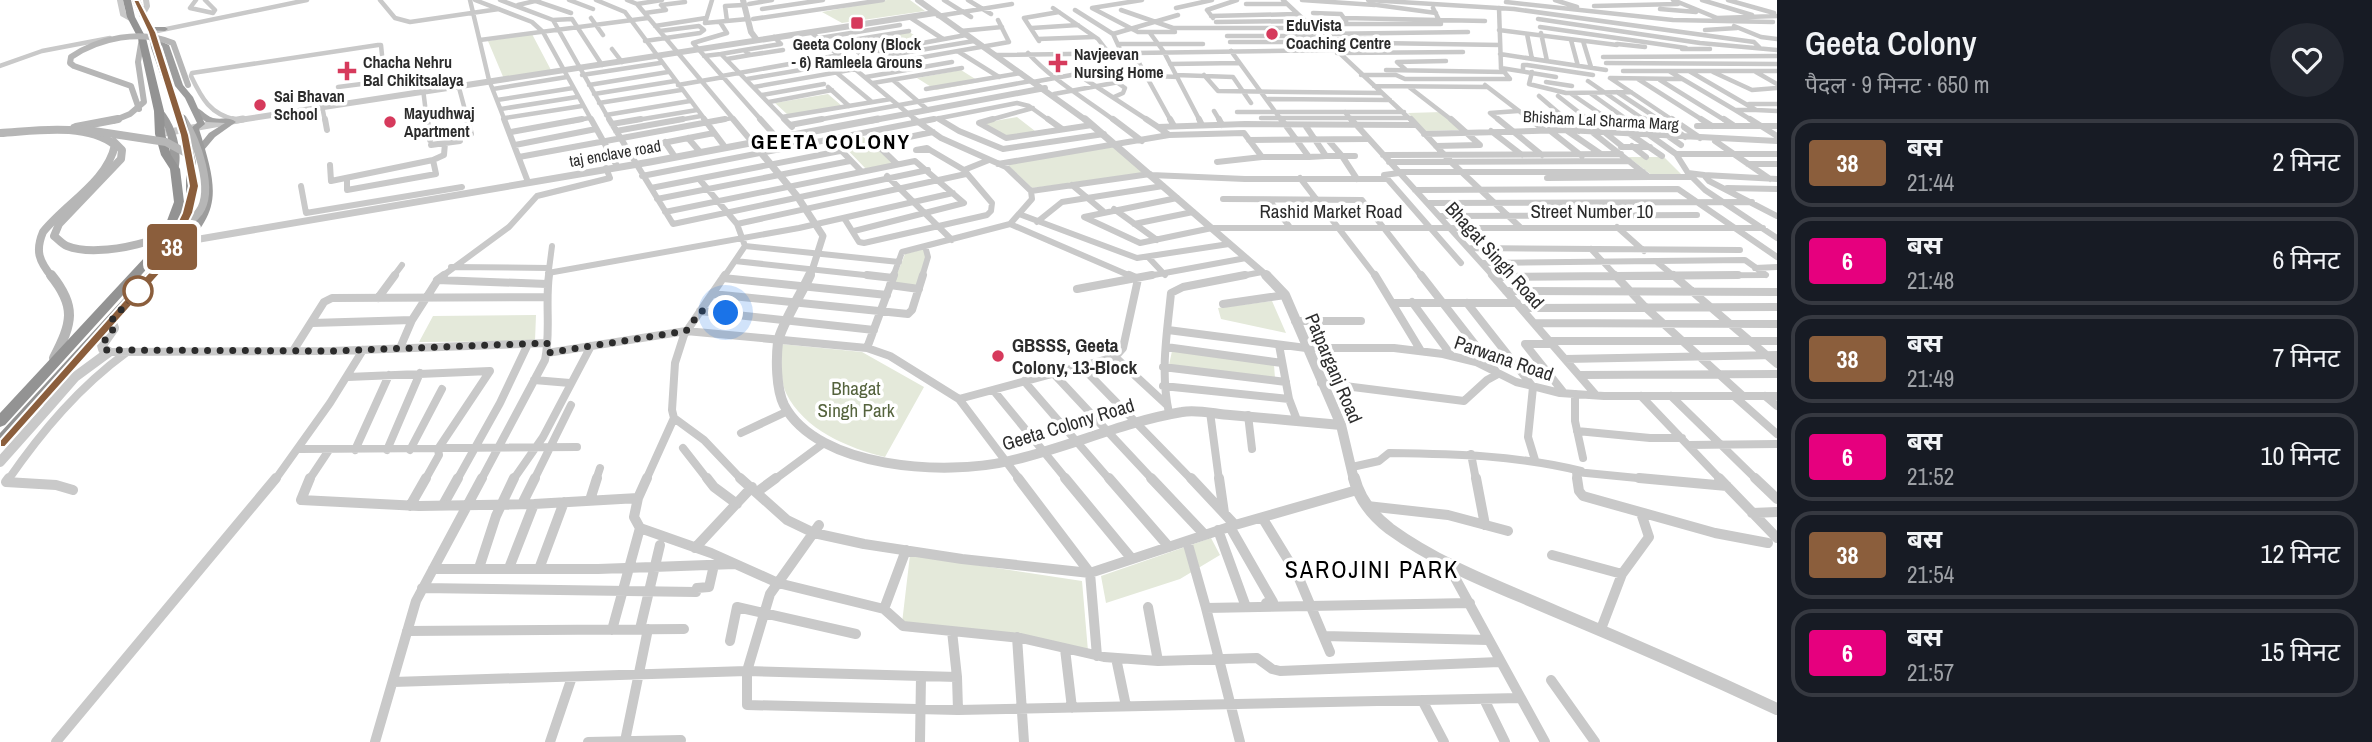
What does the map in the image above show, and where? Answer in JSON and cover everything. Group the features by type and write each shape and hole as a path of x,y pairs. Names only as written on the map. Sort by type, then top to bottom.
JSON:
{"highway":[{"path":"0,422 111,321 163,263 188,241 205,216 211,197 209,174 195,128 201,124 189,97 179,86 165,44 149,37 132,19 135,6"},
{"path":"135,6 176,110 193,172 191,200 175,242 163,263"},
{"path":"149,37 165,29"},
{"path":"0,443 30,410 46,379 149,259 163,237 179,202 174,169 166,155 165,133 159,111 149,37"}],"main road":[{"path":"0,131 74,128 108,122 139,109 145,102 137,50 149,37"},
{"path":"139,109 131,86 74,66 70,63 71,57 89,47 112,40 164,38 173,43 188,85 189,97"},
{"path":"194,108 209,120 235,121"},
{"path":"0,131 77,132 114,142 122,150 121,159 59,225 54,236 61,244 84,249 128,246 173,230 197,213 205,195 205,176 190,127 176,110"},
{"path":"201,148 212,135 235,121"},
{"path":"74,128 166,142 188,154"},
{"path":"46,379 69,326 70,305 65,291 41,264 37,252 38,242 48,225 112,159 116,149 114,142"}],"street":[{"path":"120,0 123,14 132,19"},
{"path":"135,6 147,6 146,0"},
{"path":"196,0 190,8 216,15"},
{"path":"205,0 215,10 216,15"},
{"path":"165,29 216,15 275,3 307,0"},
{"path":"380,0 399,20 414,22 473,14 538,0 571,13"},
{"path":"528,182 489,80 473,14 477,0 534,23 543,32 617,166"},
{"path":"500,0 553,20 570,19 602,65"},
{"path":"569,0 593,9"},
{"path":"596,0 624,11 725,147"},
{"path":"627,0 637,4 647,15 763,153 817,224 823,242 798,303 778,340 779,389 788,411 741,433"},
{"path":"480,40 631,20 684,5 655,0 637,4"},
{"path":"712,0 706,23 770,17 883,0"},
{"path":"727,21 725,6 772,0"},
{"path":"762,9 823,0"},
{"path":"835,0 842,6"},
{"name":"Patparganj Road","path":"918,0 1050,91 1104,134 1285,295 1341,425 1357,490 1367,506 1388,528 1448,565 1601,629 1777,709"},
{"path":"944,0 971,17"},
{"path":"968,0 991,14"},
{"path":"1094,37 1038,40 1024,18 1142,0"},
{"path":"1175,8 1212,0"},
{"path":"1218,0 1227,5"},
{"path":"1237,0 1208,9 1210,14 1227,36 1240,63 1309,156"},
{"path":"1303,1 1313,0"},
{"path":"1303,1 1350,4 1377,5 1435,11 1477,15 1484,18 1435,11 1369,0 1350,4"},
{"path":"1479,0 1483,8"},
{"path":"1532,0 1552,8"},
{"path":"1555,0 1580,9 1571,10"},
{"path":"1673,0 1761,37 1775,38"},
{"path":"1702,0 1758,17"},
{"path":"1728,0 1777,14"},
{"path":"1741,0 1777,14"},
{"path":"1006,1 1030,15"},
{"path":"1303,1 1325,24"},
{"path":"1505,1 1571,10 1682,4"},
{"path":"1505,1 1514,9"},
{"path":"1584,1 1604,13 1772,25 1716,33"},
{"path":"748,2 762,9 770,17"},
{"path":"748,2 751,32 760,40"},
{"path":"1246,4 1284,2 1355,70 1404,112 1451,162 1520,227"},
{"path":"662,3 666,10"},
{"path":"704,57 776,37 1012,4"},
{"path":"1377,5 1390,9 1435,11"},
{"path":"1626,5 1706,13"},
{"path":"1539,6 1539,27 1547,61"},
{"path":"1473,7 1477,15"},
{"path":"1344,18 1385,19 1473,7 1499,8 1692,33"},
{"path":"1053,8 1094,37 1108,52"},
{"path":"1092,8 1131,29 1150,33 1178,32"},
{"path":"1361,75 1396,75 1416,79 1510,79 1503,70 1500,54 1499,8"},
{"path":"1121,9 1173,28 1308,24"},
{"path":"1390,9 1399,18"},
{"path":"1595,9 1717,18 1777,14"},
{"path":"1595,9 1596,20"},
{"path":"1075,10 1116,39 1201,41"},
{"path":"1216,22 1442,23 1435,11"},
{"path":"1210,14 1295,12"},
{"path":"1313,13 1339,14 1348,24"},
{"path":"1116,39 1131,29 1178,15"},
{"path":"591,18 603,35"},
{"path":"655,26 706,18"},
{"path":"911,18 943,39"},
{"path":"493,89 655,56 733,44 745,47 781,44 776,37 760,31 751,19"},
{"path":"1385,19 1393,24"},
{"path":"1538,19 1700,43 1777,50"},
{"path":"553,20 642,176 675,225 797,196 928,170"},
{"path":"893,20 928,42"},
{"path":"879,51 943,39 1010,42 998,20"},
{"path":"720,22 727,33 692,42 778,138"},
{"path":"1374,24 1389,38"},
{"path":"1424,24 1441,38"},
{"path":"1032,28 1078,25"},
{"path":"645,41 700,33 704,30 699,26 660,31"},
{"path":"820,38 900,26"},
{"path":"885,55 971,39 1002,27"},
{"path":"1539,27 1616,37 1649,45"},
{"path":"1194,28 1206,52"},
{"path":"1687,49 1692,33 1697,29 1756,42 1760,48"},
{"path":"1499,30 1617,45 1710,49"},
{"path":"760,31 760,40"},
{"path":"827,44 909,31"},
{"path":"733,44 751,32"},
{"path":"1327,43 1383,33 1468,32"},
{"path":"812,33 919,123 1008,169 1031,191 1032,199 1010,224 904,251 867,348"},
{"path":"1150,33 1164,51 1202,125"},
{"path":"1716,33 1775,38"},
{"path":"1716,33 1732,46 1777,70"},
{"path":"1527,34 1532,59"},
{"path":"1649,35 1649,51 1670,71 1777,138"},
{"path":"1227,36 1409,52 1464,52"},
{"path":"0,66 42,51 149,37"},
{"path":"1616,37 1621,57"},
{"path":"995,55 1206,52 1389,38 1477,38"},
{"path":"864,39 895,62"},
{"path":"754,87 960,52 971,39"},
{"path":"1116,39 1121,52"},
{"path":"1571,40 1578,65"},
{"path":"1583,41 1591,67"},
{"path":"846,42 875,66"},
{"path":"1230,42 1500,45"},
{"path":"1427,43 1437,52"},
{"path":"1600,43 1610,78 1703,139"},
{"path":"1700,43 1733,64"},
{"path":"235,121 219,117 210,111 191,76 192,73 378,45 381,45 382,55"},
{"path":"906,46 923,58"},
{"path":"745,47 750,55"},
{"path":"612,49 622,62"},
{"path":"1687,49 1711,71 1743,88 1759,90 1777,86"},
{"path":"727,59 783,50"},
{"path":"960,52 999,77"},
{"path":"1097,52 1107,74 1126,90 1114,97"},
{"path":"1133,52 1174,126"},
{"path":"1409,52 1427,70"},
{"path":"1028,53 1043,71 1074,90 1142,141"},
{"path":"721,54 799,134"},
{"path":"1500,54 1606,70"},
{"path":"599,103 740,72 840,55"},
{"path":"943,55 980,81"},
{"path":"1699,61 1749,55 1777,56"},
{"path":"1604,60 1649,57 1658,61"},
{"path":"1604,60 1777,64"},
{"path":"1426,61 1458,87"},
{"path":"1416,79 1397,62 1446,61"},
{"path":"580,71 660,62"},
{"path":"747,79 848,62"},
{"path":"866,77 952,62"},
{"path":"1170,64 1240,63"},
{"path":"1741,64 1777,86"},
{"path":"1524,71 1525,65 1593,75"},
{"path":"780,66 794,80"},
{"path":"925,66 933,73"},
{"path":"873,83 962,68"},
{"path":"1355,70 1524,71 1532,72 1545,82 1573,91 1631,92"},
{"path":"1470,70 1487,87 1587,162"},
{"path":"1566,70 1573,91 1662,156"},
{"path":"1623,71 1777,70"},
{"path":"587,83 666,71"},
{"path":"1689,71 1756,110"},
{"path":"1532,72 1530,86 1556,77"},
{"path":"837,73 872,102"},
{"path":"926,89 1021,73"},
{"path":"790,125 1076,73 1169,135"},
{"path":"165,133 463,83 566,74"},
{"path":"1107,74 1233,77 1251,103"},
{"path":"1204,75 1217,91 1382,93"},
{"path":"815,76 849,106"},
{"path":"912,77 947,106"},
{"path":"1610,78 1681,79"},
{"path":"1638,79 1712,126"},
{"path":"1657,79 1733,125"},
{"path":"893,80 928,110"},
{"path":"338,87 384,81"},
{"path":"1588,81 1681,145"},
{"path":"1050,91 1097,87 1119,82"},
{"path":"463,83 471,134"},
{"path":"762,95 824,84"},
{"path":"958,84 979,100"},
{"path":"594,94 678,85"},
{"path":"1374,86 1487,87"},
{"path":"1409,87 1480,145 1436,146"},
{"path":"498,100 573,88"},
{"path":"423,89 431,142 460,141"},
{"path":"769,102 832,90"},
{"name":"taj enclave road","path":"188,241 376,204 528,182 979,100 1050,91"},
{"path":"1617,92 1688,139"},
{"path":"1590,93 1676,154 1700,187 1777,238"},
{"path":"1753,95 1777,110"},
{"path":"1539,96 1579,131"},
{"path":"1559,96 1623,147"},
{"path":"501,109 577,97"},
{"path":"782,117 891,99"},
{"path":"1268,99 1390,100"},
{"path":"606,115 690,101"},
{"path":"642,176 1017,103 1033,108 1062,129"},
{"path":"1745,104 1777,104"},
{"path":"322,106 327,131"},
{"path":"505,118 582,106"},
{"path":"1033,108 979,123 994,133 1009,138 1092,125"},
{"path":"1735,110 1777,110"},
{"path":"978,111 989,120"},
{"path":"1214,111 1222,125"},
{"path":"1518,111 1490,113 1542,155"},
{"path":"1563,115 1660,111"},
{"path":"1245,124 1237,112 1404,112"},
{"path":"614,128 699,113"},
{"name":"Bhagat Singh Road","path":"1345,113 1450,226 1596,396"},
{"path":"511,132 589,118"},
{"path":"519,158 732,118"},
{"path":"1261,118 1305,125 1416,125"},
{"path":"1158,127 1409,118"},
{"path":"939,119 1003,149 1104,134"},
{"path":"1305,125 1325,156"},
{"path":"1698,126 1777,126"},
{"path":"515,145 596,129"},
{"path":"1566,130 1613,162"},
{"name":"Bhisham Lal Sharma Marg","path":"1424,134 1566,130 1714,140 1777,138"},
{"path":"664,131 675,157"},
{"path":"1490,131 1522,155"},
{"path":"875,144 933,132"},
{"path":"1592,132 1650,177"},
{"path":"627,150 714,133"},
{"path":"959,146 994,133"},
{"path":"998,164 1169,135 1240,133 1262,157"},
{"path":"863,134 897,164"},
{"path":"1617,135 1646,157"},
{"path":"688,138 700,152"},
{"path":"1249,140 1367,139"},
{"path":"831,140 861,171"},
{"path":"1328,140 1357,179"},
{"path":"1714,140 1773,179"},
{"path":"1748,141 1776,155"},
{"path":"330,165 331,181 376,173 433,160 444,155 445,143"},
{"path":"1611,147 1667,147"},
{"path":"844,218 859,242 864,243 987,215 991,211 991,201 965,172 930,150"},
{"path":"651,188 840,151"},
{"path":"1676,154 1776,155"},
{"path":"1382,155 1621,155"},
{"path":"1217,162 1262,157 1355,156"},
{"path":"346,178 347,190 436,174 433,160"},
{"path":"737,224 940,180 989,160"},
{"path":"657,200 850,161"},
{"path":"666,212 917,161 953,192 963,205 854,232"},
{"path":"1389,162 1629,161"},
{"path":"1748,164 1777,164"},
{"path":"400,348 425,298 451,267 509,227 537,196 610,178 606,168"},
{"path":"878,168 952,240"},
{"path":"1461,263 1386,178 1385,173 1643,172"},
{"path":"376,173 376,204"},
{"path":"1031,191 1151,175 1386,178"},
{"path":"1704,175 1707,180 1776,214"},
{"path":"1547,178 1704,175 1773,179"},
{"path":"1300,178 1339,226 1394,303 1421,351"},
{"path":"700,180 729,212 744,242 735,261 686,331 674,367 674,418 638,498 634,517 640,528 736,564 778,583 884,609 903,626 1017,637 1116,658 1158,661 1257,658 1280,671 1499,662"},
{"path":"1072,185 1103,211 1177,198"},
{"path":"301,186 305,213 376,204 462,187"},
{"path":"1037,222 1059,203 1163,186"},
{"path":"1700,187 1777,190"},
{"path":"1415,190 1676,188 1777,257"},
{"path":"437,281 548,275 744,242 953,192"},
{"path":"1223,199 1358,198 1498,374 1487,380 1464,401 1321,383"},
{"path":"331,200 331,208"},
{"path":"1269,200 1289,226"},
{"path":"1428,204 1752,202"},
{"path":"1592,204 1777,364"},
{"path":"1114,209 1157,240"},
{"name":"Rashid Market Road","path":"1103,211 1084,217 1138,243 1212,228 1450,226"},
{"path":"1135,224 1193,212"},
{"path":"1019,214 1135,258 1229,244"},
{"path":"1440,215 1697,215"},
{"path":"1331,216 1374,216"},
{"path":"1010,224 1138,279"},
{"name":"Street Number 10","path":"1450,226 1763,228"},
{"path":"744,242 819,254 899,262"},
{"path":"375,742 422,588 469,505 534,380 547,348 546,297 552,246"},
{"path":"712,293 909,313 928,257 925,246"},
{"path":"1469,248 1741,250"},
{"path":"1591,249 1634,292 1645,307 1720,375 1777,434"},
{"path":"1149,258 1165,275"},
{"path":"1077,289 1165,275 1246,258"},
{"path":"1482,263 1745,260 1766,275 1494,277"},
{"path":"735,261 892,282 919,289"},
{"path":"377,298 402,265"},
{"path":"451,267 548,275"},
{"path":"1755,268 1777,267"},
{"path":"1168,409 1163,386 1163,367 1168,330 1168,299 1175,290 1262,272"},
{"path":"723,278 887,295"},
{"path":"959,399 1115,357 1123,348 1138,279"},
{"path":"1506,291 1777,292"},
{"path":"1588,292 1605,307"},
{"path":"1223,304 1285,295"},
{"path":"293,351 329,299 546,297"},
{"path":"1394,303 1777,307"},
{"path":"1412,303 1451,355"},
{"path":"1466,303 1533,387 1528,437 1535,460"},
{"path":"701,311 874,330"},
{"path":"312,323 412,320"},
{"path":"111,321 114,328 102,345 103,349 110,352 293,351 528,344 547,348 591,346 686,331 867,348 890,356 959,399 1090,573 1097,656"},
{"path":"1295,321 1361,321"},
{"path":"1534,323 1777,324"},
{"name":"Parwana Road","path":"1168,330 1306,348 1364,346 1451,355 1476,362 1498,374 1533,387 1564,393 1596,396 1777,396"},
{"path":"1564,393 1525,344 1681,340 1777,341"},
{"path":"443,505 500,403 528,344"},
{"path":"1475,344 1498,344"},
{"path":"1279,345 1289,399 1297,421"},
{"path":"479,568 500,504 532,447 543,436 591,346"},
{"path":"1166,347 1282,363"},
{"path":"56,742 300,449 348,377 363,349"},
{"path":"0,462 75,377 110,352"},
{"path":"73,490 56,485 12,485 6,482 82,388 103,368 127,352"},
{"path":"1565,359 1777,355"},
{"path":"1115,357 1168,409"},
{"path":"1081,366 1224,513 1273,602 1262,603 1263,608"},
{"path":"1163,367 1286,382"},
{"path":"348,377 490,371 438,449 439,455 410,506"},
{"path":"387,450 420,373"},
{"path":"1053,373 1205,535"},
{"path":"1580,375 1777,374"},
{"path":"355,450 389,375"},
{"path":"46,379 48,408"},
{"path":"0,412 46,379"},
{"path":"534,380 570,383"},
{"path":"1024,381 1168,547"},
{"path":"1163,386 1289,399"},
{"path":"410,450 442,389"},
{"path":"994,391 1132,559"},
{"path":"1575,394 1577,431 1583,458"},
{"path":"1581,471 1576,472 1580,495 1715,533 1773,540 1773,529 1752,513 1641,396"},
{"path":"1671,396 1777,499"},
{"path":"1765,396 1777,406"},
{"path":"522,505 571,405"},
{"name":"Geeta Colony Road","path":"788,411 800,426 824,443 852,456 884,463 932,468 1007,462 1168,409 1341,425"},
{"path":"1210,412 1224,513"},
{"path":"1248,415 1252,449"},
{"path":"674,418 704,440 731,470 786,520 906,550 1090,573 1218,530 1357,490"},
{"path":"1577,431 1650,439 1777,444"},
{"path":"695,548 737,503 824,443"},
{"path":"300,449 577,447"},
{"path":"683,449 714,488 737,503"},
{"path":"330,450 312,473 301,500 410,506 522,505 638,498"},
{"path":"1352,467 1379,461 1389,453 1471,454 1535,460 1581,471 1727,486"},
{"path":"1471,454 1485,525"},
{"path":"590,500 600,468"},
{"path":"539,569 564,502"},
{"path":"509,568 534,504"},
{"path":"1367,506 1448,515 1508,531"},
{"path":"1752,513 1777,512"},
{"path":"1601,629 1622,574 1649,537 1641,513"},
{"path":"1263,519 1298,576 1330,652"},
{"path":"612,630 640,528"},
{"path":"817,529 770,594 763,611 747,671 747,705 958,710 1520,698"},
{"path":"1218,530 1246,607"},
{"path":"1187,541 1240,742"},
{"path":"625,741 639,675 649,593 660,545"},
{"path":"884,609 906,550"},
{"path":"1552,555 1622,574"},
{"path":"433,569 627,568 736,564"},
{"path":"422,588 620,593 696,592 697,588 709,587 714,565"},
{"path":"1448,565 1545,742"},
{"path":"1206,608 1470,603"},
{"path":"730,641 737,607 856,635"},
{"path":"1149,607 1158,661"},
{"path":"407,631 684,629"},
{"path":"953,631 958,710"},
{"path":"1324,636 1488,640"},
{"path":"1017,637 1024,742"},
{"path":"1065,649 1072,708"},
{"path":"1116,658 1126,706"},
{"path":"393,682 747,671 957,677"},
{"path":"920,676 920,742"},
{"path":"550,742 572,677"},
{"path":"1551,680 1595,742"},
{"path":"1484,699 1505,742"},
{"path":"1422,700 1444,742"},
{"path":"588,742 681,740"}],"green space":[{"path":"887,0 910,0 925,11 842,23 822,12"},
{"path":"909,32 926,42 882,50 866,39"},
{"path":"532,34 552,72 504,79 488,41"},
{"path":"961,70 980,82 936,90 917,78"},
{"path":"828,94 842,106 788,115 775,103"},
{"path":"1442,112 1462,130 1425,131 1408,113"},
{"path":"1017,117 1035,131 1008,137 983,123"},
{"path":"861,135 894,164 866,169 838,140"},
{"path":"1113,147 1145,174 1032,188 1007,164"},
{"path":"1628,157 1664,157 1687,180 1657,179"},
{"path":"924,249 927,257 916,287 893,284 905,254"},
{"path":"1272,301 1286,333 1221,319 1218,308"},
{"path":"536,315 535,341 419,342 433,316"},
{"name":"Bhagat Singh Park","path":"781,344 862,352 924,387 885,457 842,443 828,436 804,417 784,388"},
{"path":"1172,351 1274,365 1275,378 1169,365"},
{"path":"1211,538 1220,555 1180,579 1106,603 1101,576"},
{"path":"910,555 1082,581 1088,651 902,623"}],"bus line":[{"name":"38","path":"0,443 163,263 187,213 194,186 193,172 152,32 136,0"}],"place":[{"name":"Geeta Colony (Block - 6) Ramleela Grouns","path":"857,23"},
{"name":"EduVista Coaching Centre","path":"1272,34"},
{"name":"Navjeevan Nursing Home","path":"1058,63"},
{"name":"Chacha Nehru Bal Chikitsalaya","path":"347,71"},
{"name":"Sai Bhavan School","path":"260,105"},
{"name":"Mayudhwaj Apartment","path":"390,122"},
{"name":"GBSSS, Geeta Colony, 13-Block","path":"998,356"}],"district":[{"name":"GEETA COLONY","path":"831,142"},
{"name":"SAROJINI PARK","path":"1372,570"}],"route":[{"path":"138,291 111,321 114,328 103,343 105,350 332,351 547,343 547,353 686,331 701,311 726,313"}]}
